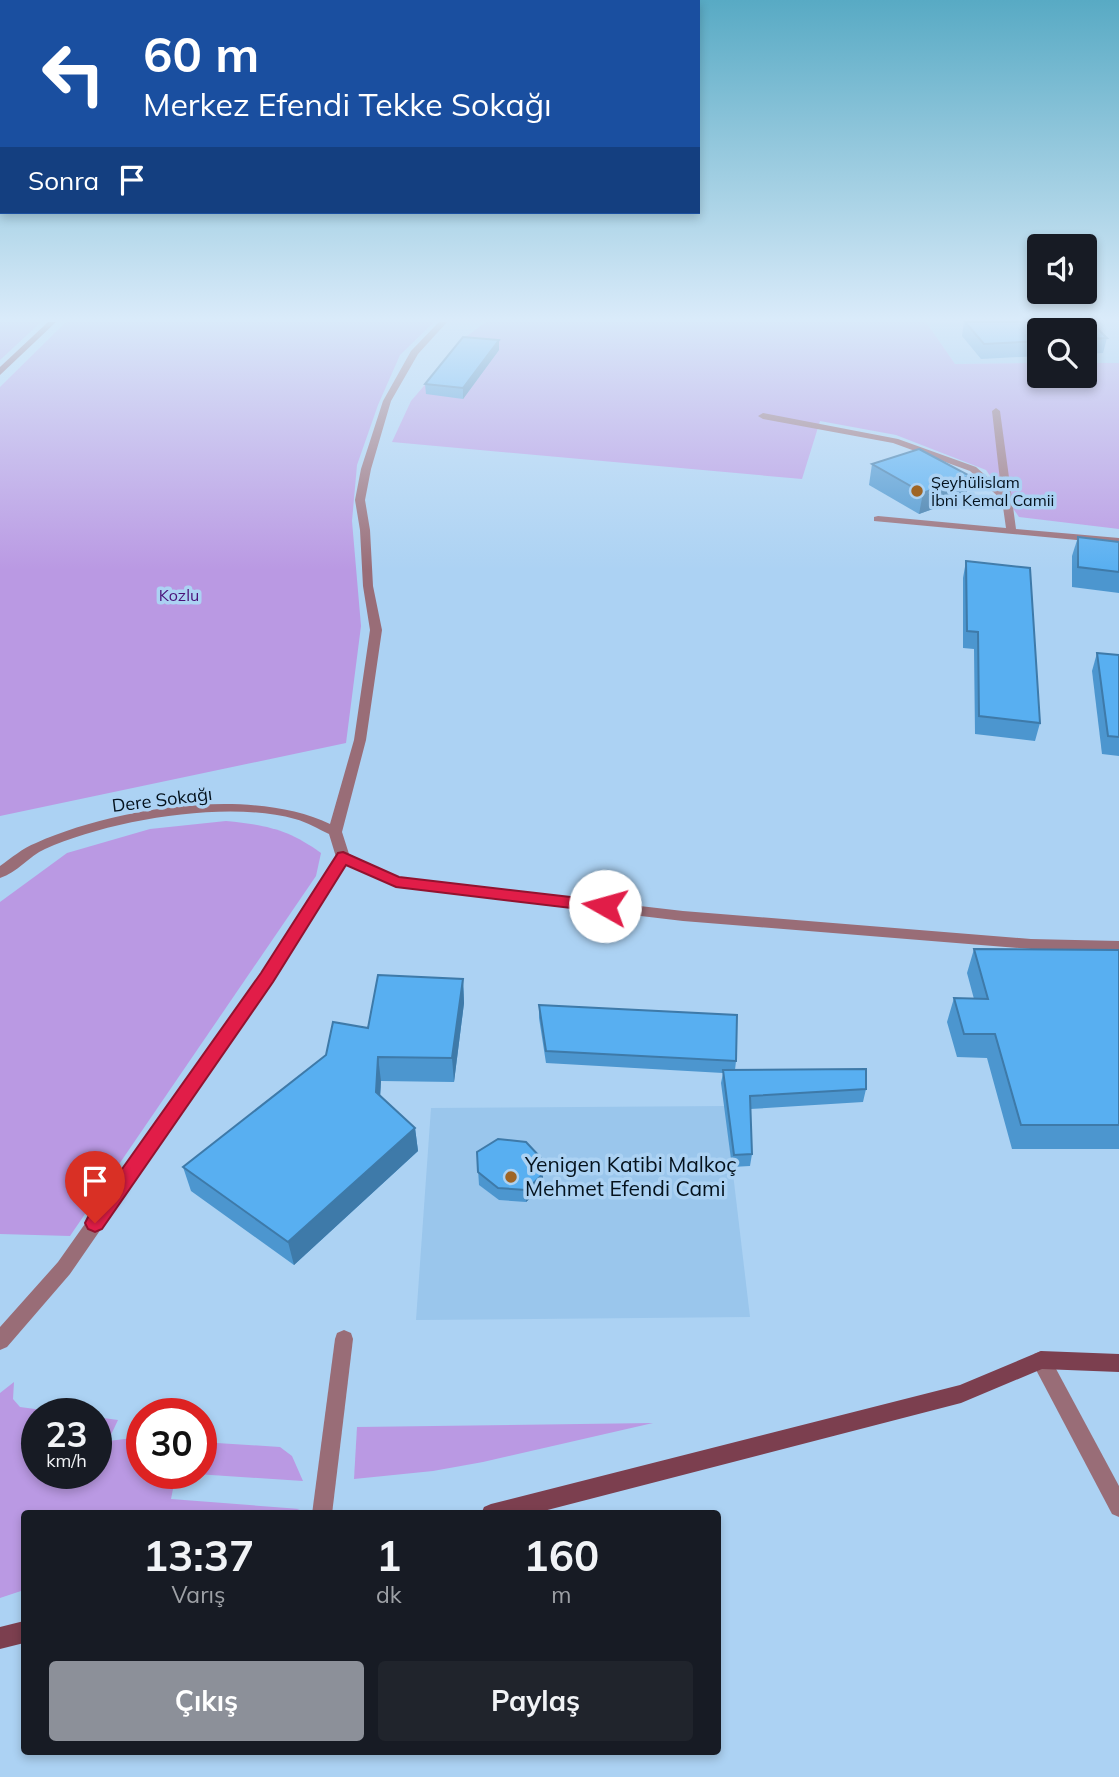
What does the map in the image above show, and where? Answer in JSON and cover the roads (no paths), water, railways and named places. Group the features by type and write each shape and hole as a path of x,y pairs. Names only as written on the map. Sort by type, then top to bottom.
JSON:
{"street":[{"path":"386,405 366,468 360,500 366,530 368,586 376,630 360,740 335,832 343,857 396,882 683,916 1031,944 1119,946"},
{"path":"996,411 1011,530"},
{"path":"763,416 895,442 973,469 1005,498"},
{"path":"878,519 975,531 1011,530 1119,541"},
{"name":"Dere Sokağı","path":"0,873 37,848 85,828 137,817 248,809 296,815 335,832"},
{"path":"0,1341 64,1268 267,977 343,857"},
{"path":"323,1510 344,1339"},
{"path":"507,1510 961,1394 1041,1360 1119,1363"},
{"path":"1041,1360 1119,1507"},
{"path":"0,1638 21,1633"}],"place":[{"name":"Şeyhülislam İbni Kemal Camii","path":"917,491"},
{"name":"Yenigen Katibi Malkoç Mehmet Efendi Cami","path":"511,1177"}],"park label":[{"name":"Kozlu","path":"179,595"}]}
